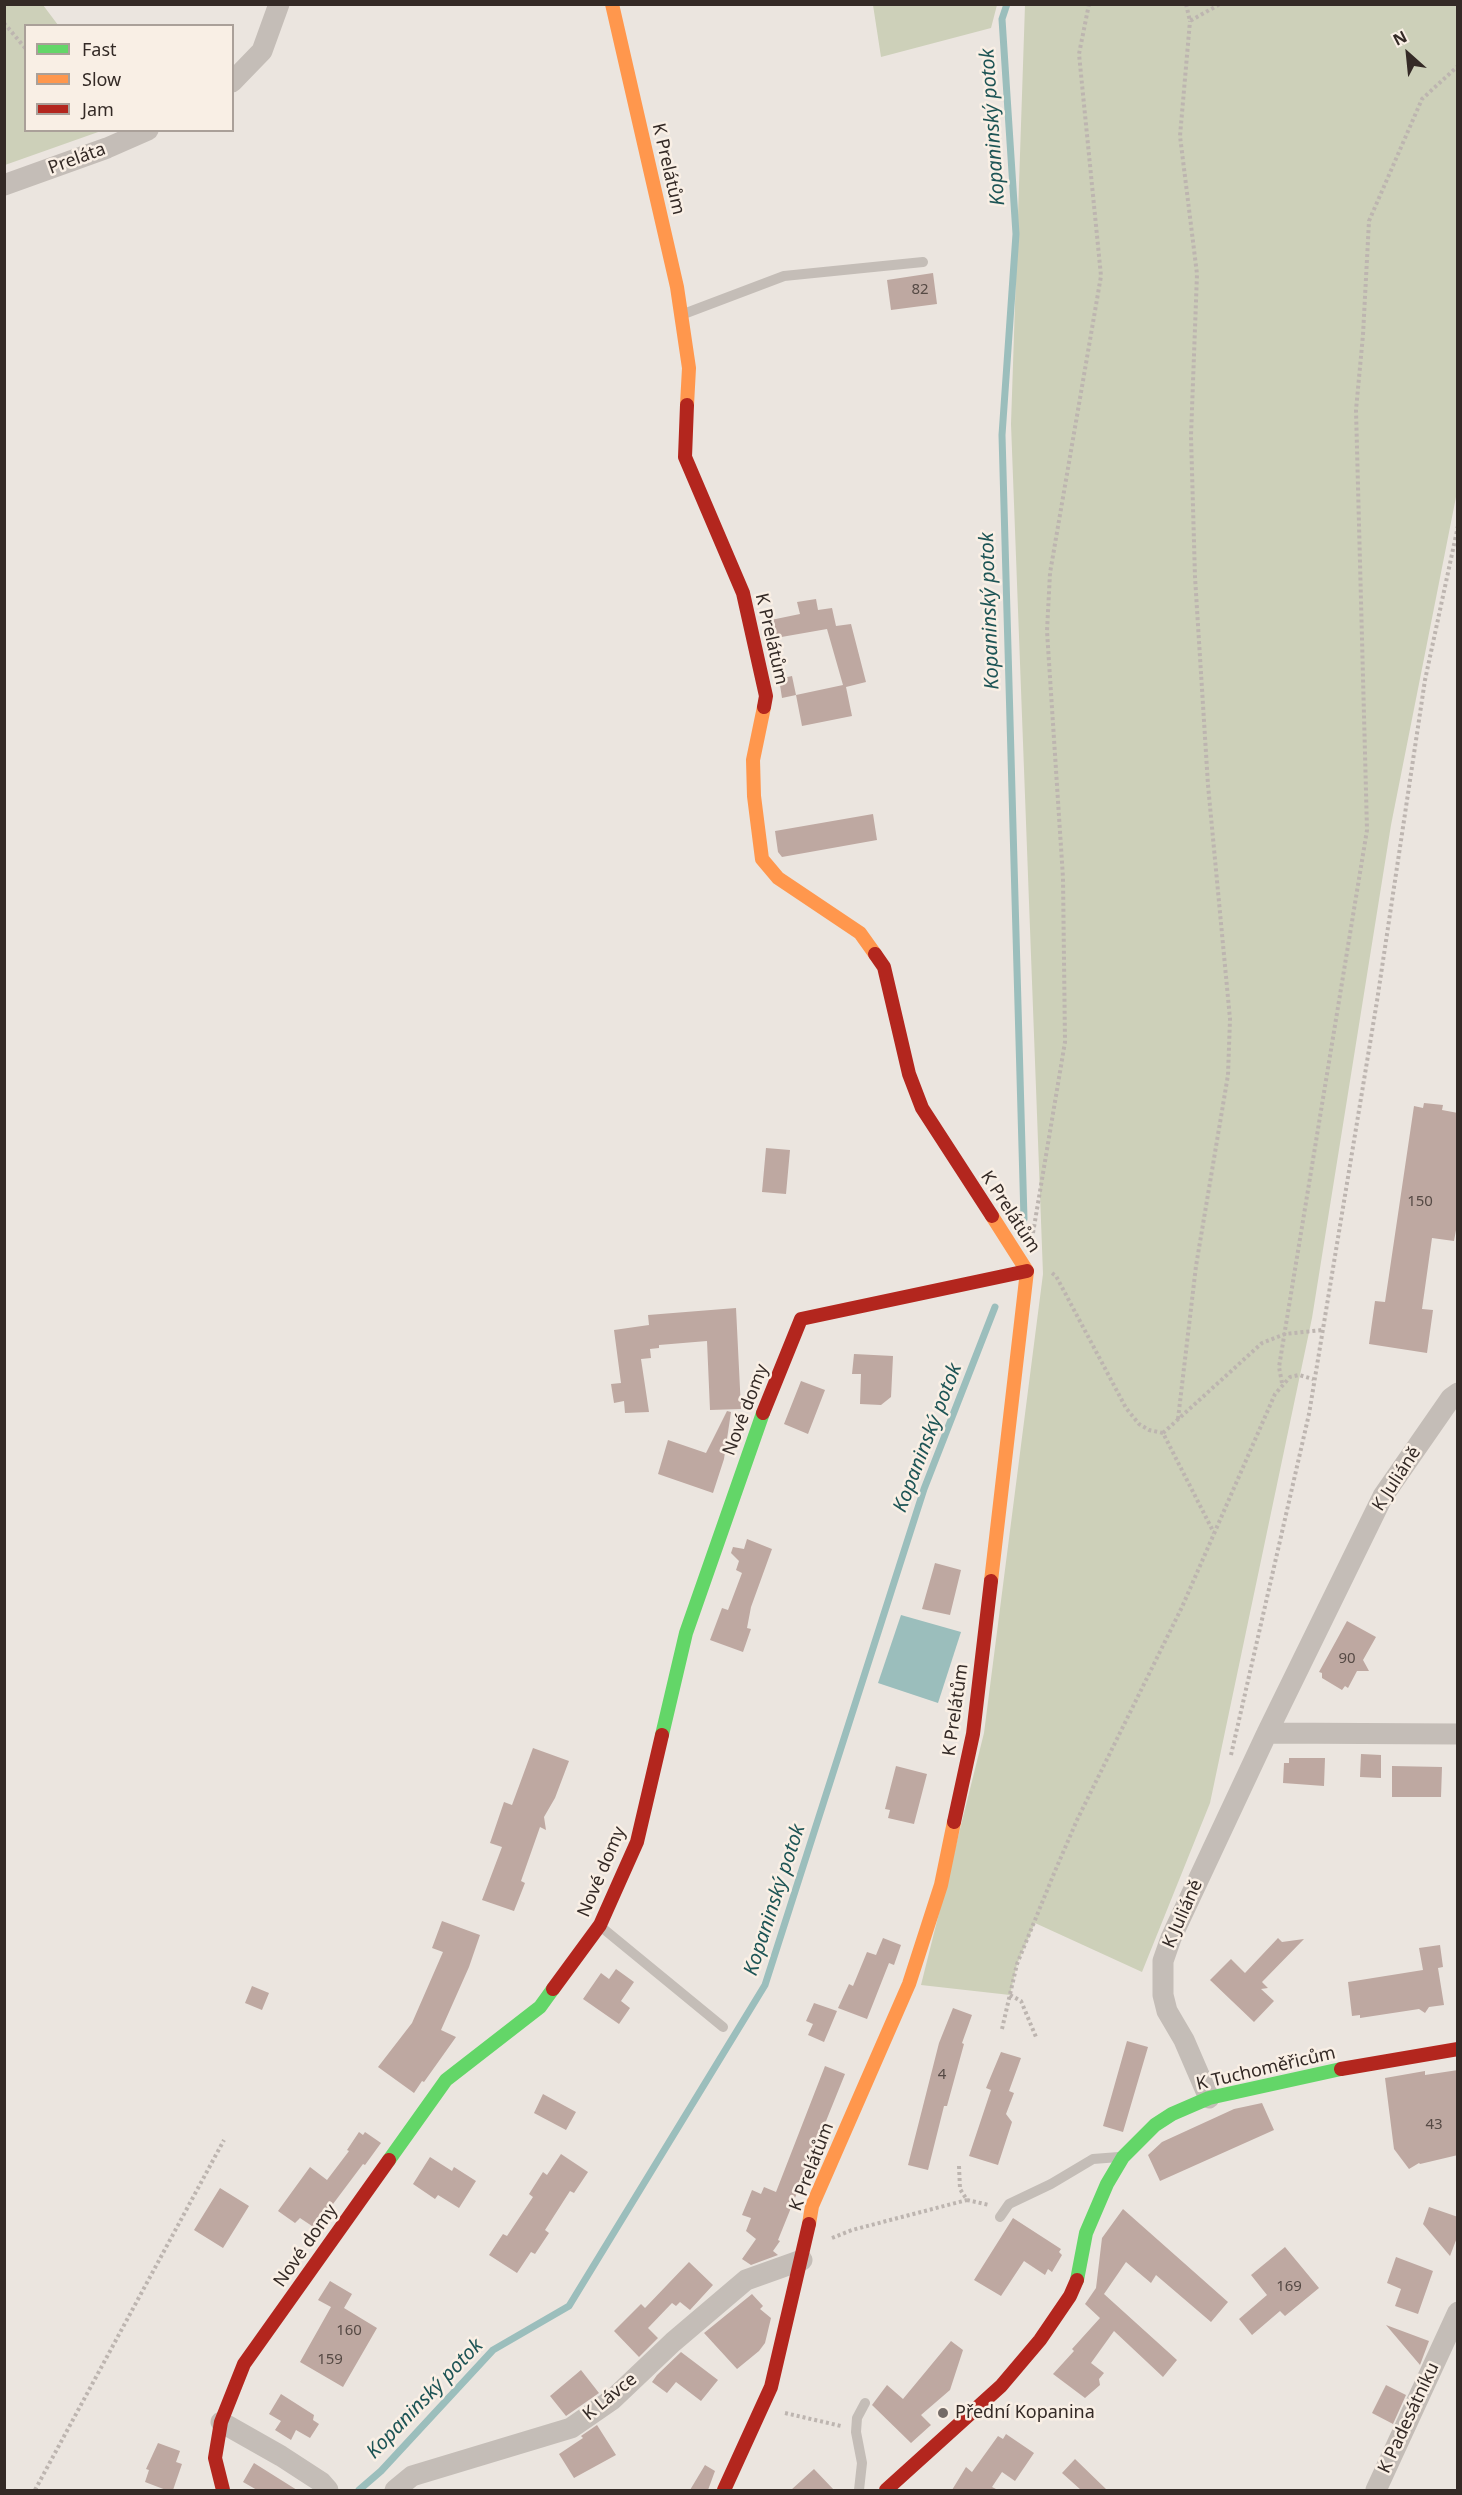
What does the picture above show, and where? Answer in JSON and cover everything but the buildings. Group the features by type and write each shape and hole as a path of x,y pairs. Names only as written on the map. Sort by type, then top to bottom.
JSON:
{"street":[{"path":"234,80 262,51 279,4"},
{"name":"K Prelátům","path":"612,4 677,287 689,368 685,457 743,593 766,696 753,760 754,796 762,859 778,878 860,933 884,967 909,1074 922,1108 1027,1271 974,1734 942,1885 909,1984 812,2206 802,2260 771,2387 724,2490"},
{"name":"Preláta","path":"4,186 143,132"},
{"name":"Nové domy","path":"223,2490 215,2457 221,2422 244,2364 446,2080 540,2007 600,1925 637,1842 686,1633 752,1442 801,1319 1027,1271"},
{"name":"K Juliáně","path":"1209,2098 1184,2040 1167,2011 1163,1995 1163,1961 1171,1938 1267,1733 1383,1496 1451,1398 1458,1393"},
{"path":"1267,1733 1458,1734"},
{"name":"K Tuchoměřicům","path":"886,2490 1001,2386 1034,2348 1062,2309 1077,2283 1086,2233 1096,2206 1124,2157 1138,2140 1163,2120 1192,2104 1209,2098 1336,2070 1458,2049"},
{"name":"K Lávce","path":"395,2490 412,2476 571,2428 614,2399 673,2342 746,2280 802,2260"},
{"name":"K Padesátníku","path":"1376,2490 1458,2312"},
{"path":"221,2422 281,2456 321,2482 327,2490"}],"lane":[{"path":"681,316 784,276 923,261"},
{"path":"600,1925 723,2027"},
{"path":"1000,2217 1009,2204 1051,2184 1093,2159 1124,2157"},
{"path":"859,2490 862,2463 856,2432 857,2418 866,2403"}],"path":[{"path":"1033,1237 1065,1042 1063,878 1047,631 1050,573 1101,276 1079,54 1089,4"},
{"path":"1178,1419 1196,1266 1228,1075 1230,1019 1208,785 1195,577 1191,436 1197,274 1180,136 1190,21 1186,4"},
{"path":"1190,21 1220,4"},
{"path":"4,22 24,47"},
{"path":"1282,1383 1279,1367 1367,830 1356,410 1363,335 1369,221 1422,99 1458,66"},
{"path":"1231,1758 1309,1414 1375,1012 1425,680 1458,526"},
{"path":"1027,1271 1047,1270 1056,1276 1126,1408 1138,1424 1149,1430 1163,1433"},
{"path":"1163,1433 1262,1343 1285,1334 1322,1330"},
{"path":"1002,2029 1017,1964 1077,1820 1182,1607 1271,1403 1282,1383 1290,1377 1299,1375 1313,1379"},
{"path":"1163,1433 1214,1533"},
{"path":"1010,1995 1021,2001 1036,2037"},
{"path":"35,2490 224,2140"},
{"path":"959,2166 960,2189 967,2200"},
{"path":"852,2230 967,2200 982,2205 1009,2204"},
{"path":"763,2404 789,2414 844,2426 856,2432"}],"green space":[{"path":"873,4 997,5 991,28 881,57"},
{"path":"4,5 43,5 57,24 24,24 24,132 98,132 5,165"},
{"path":"1025,5 1457,5 1457,492 1391,825 1312,1318 1210,1803 1142,1972 1035,1923 1017,1964 1010,1995 921,1985 984,1733 1043,1274 1011,424"}],"water":[{"path":"901,1615 961,1632 938,1703 878,1683"}],"waterway":[{"name":"Kopaninský potok","path":"1007,4 1002,19 1016,234 1002,435 1024,1219"},
{"name":"Kopaninský potok","path":"359,2490 381,2471 493,2350 569,2306 765,1985 924,1489 995,1307"}],"traffic: fast":[{"path":"662,1735 686,1633 763,1413"},
{"path":"389,2160 446,2080 540,2007 553,1989"},
{"path":"1077,2280 1086,2233 1107,2184 1123,2157 1155,2125 1172,2114 1209,2098 1341,2069"}],"traffic: slow":[{"path":"612,4 677,287 689,368 687,405"},
{"path":"764,707 753,760 754,796 762,859 778,878 860,933 875,954"},
{"path":"991,1581 1027,1271 992,1216"},
{"path":"809,2224 812,2206 909,1984 941,1885 954,1822"}],"traffic: jam":[{"path":"687,405 685,457 743,593 766,696 764,707"},
{"path":"875,954 884,967 909,1074 922,1108 992,1216"},
{"path":"763,1413 801,1319 1027,1271"},
{"path":"954,1822 973,1734 991,1581"},
{"path":"553,1989 600,1925 637,1842 662,1735"},
{"path":"1341,2069 1458,2049"},
{"path":"223,2490 215,2458 221,2422 244,2364 389,2160"},
{"path":"724,2490 771,2387 809,2224"},
{"path":"886,2490 1001,2386 1040,2340 1070,2296 1077,2280"}],"place":[{"name":"Přední Kopanina","path":"943,2413"}]}
